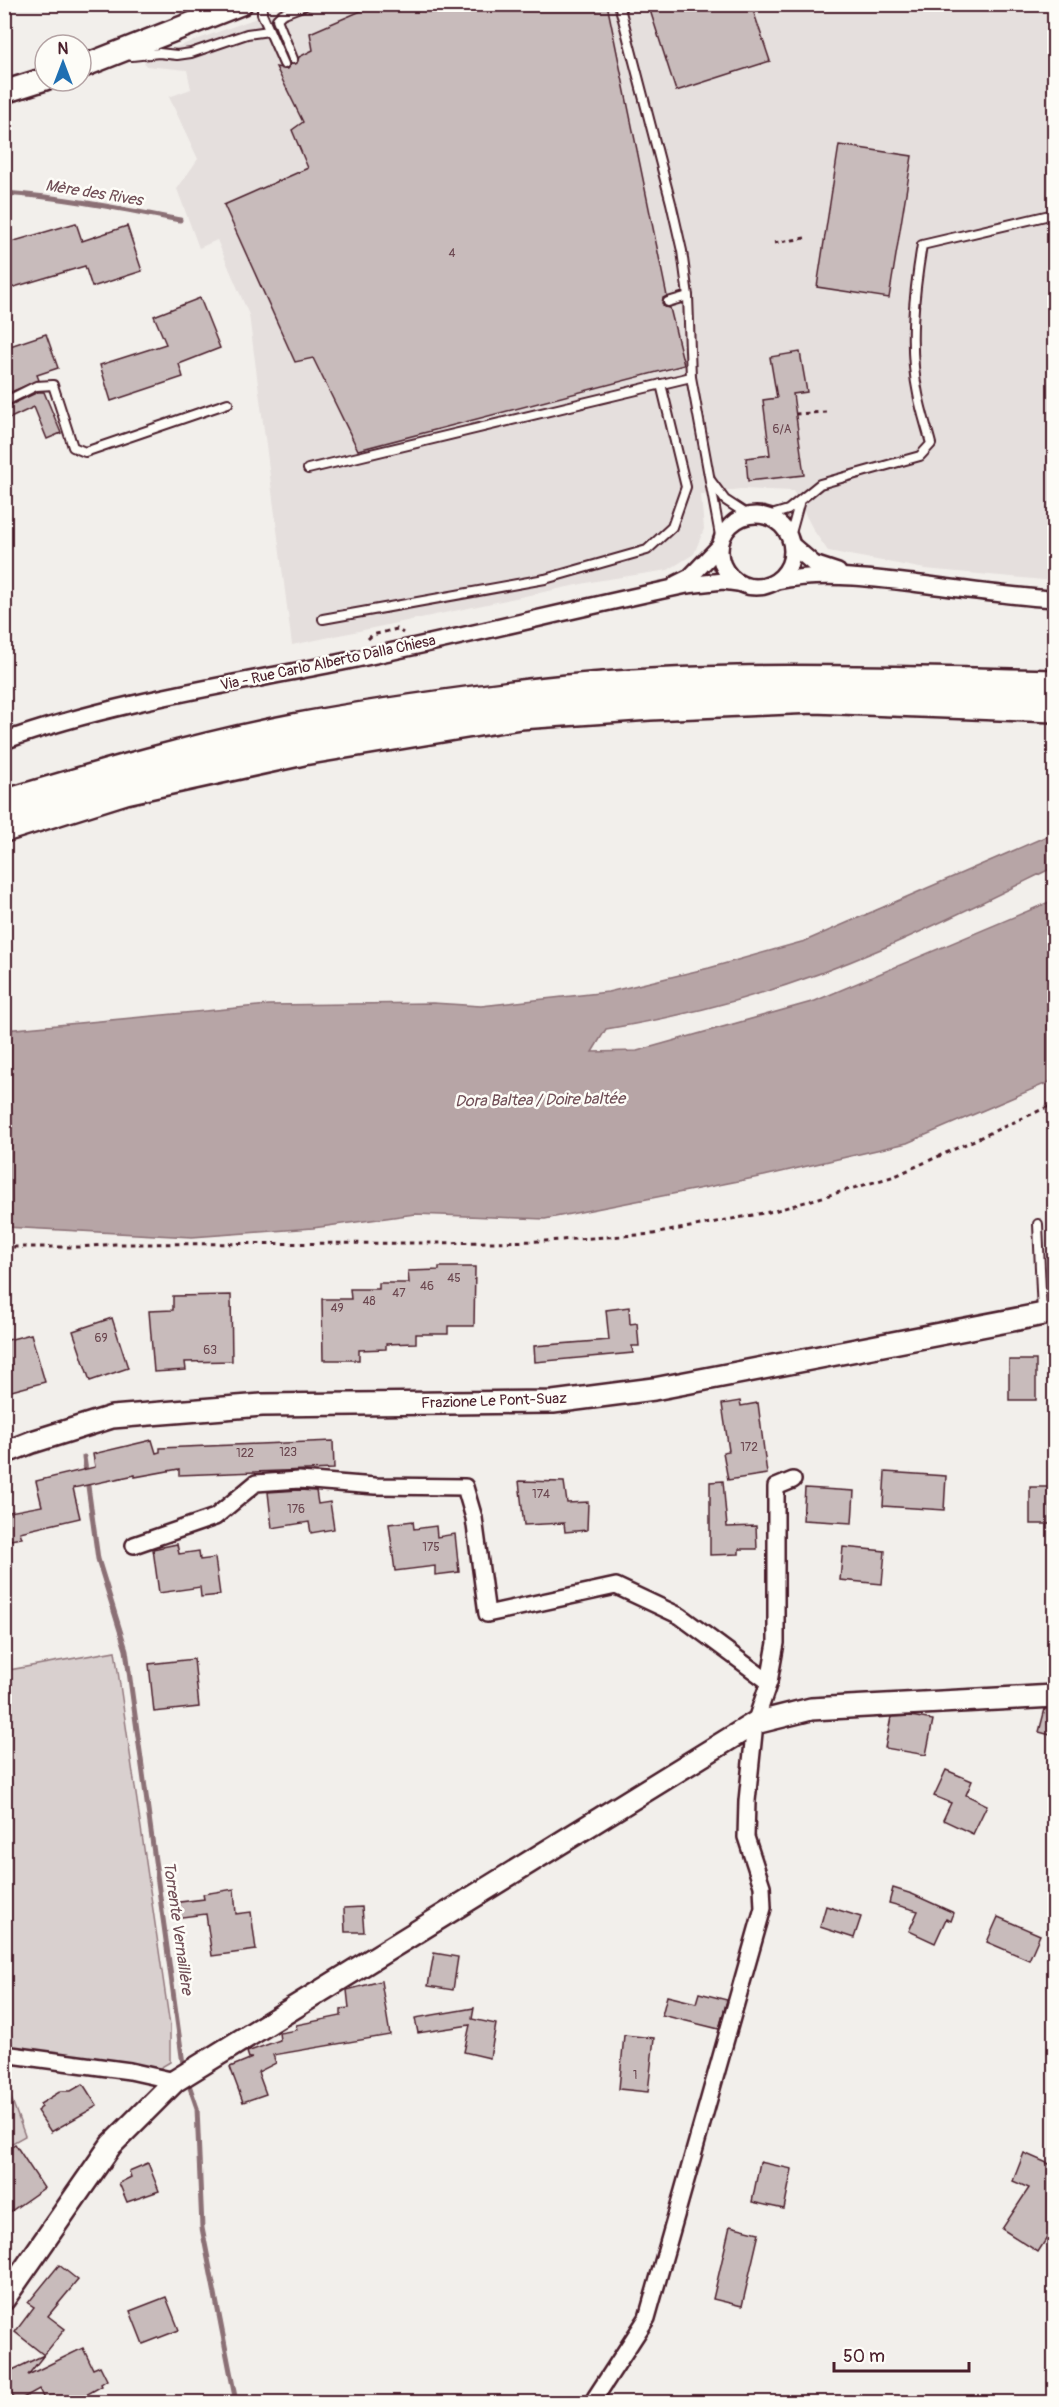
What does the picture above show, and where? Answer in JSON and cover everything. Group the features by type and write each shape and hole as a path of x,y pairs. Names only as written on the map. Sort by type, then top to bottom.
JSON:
{"highway":[{"path":"4,804 122,768 293,728 507,695 638,684 795,679 1054,684"},
{"path":"4,828 125,790 292,753 520,715 650,706 814,699 1054,708"}],"main road":[{"path":"93,63 241,4"},
{"path":"4,92 33,83"},
{"name":"Frazione Le Pont-Suaz","path":"4,1453 32,1442 112,1418 262,1405 553,1402 654,1389 1048,1313"},
{"path":"4,2299 111,2145 175,2082 755,1723 811,1709 1054,1696"}],"street":[{"path":"654,592 690,577 720,544 731,524 748,515 768,516 784,528 791,541 814,564 871,578"},
{"path":"777,581 790,565 791,541"},
{"path":"720,544 721,561 727,574 738,583"},
{"path":"654,592 706,582 738,583 758,587 796,577 828,576 871,578 1054,600"},
{"name":"Via - Rue Carlo Alberto Dalla Chiesa","path":"4,741 88,716 175,695 389,652 654,592"},
{"path":"134,1545 215,1517 256,1484 299,1480 375,1486 465,1487 474,1518 487,1614 616,1586 680,1616 769,1682"},
{"path":"595,2403 595,2398 647,2318 763,1908 762,1886 746,1837 755,1723 769,1682 776,1643 776,1487 793,1480"},
{"path":"4,2054 130,2071 175,2082"}],"lane":[{"path":"265,4 262,11 284,64"},
{"path":"293,59 277,19 282,14 308,4"},
{"path":"619,4 671,203 688,296 691,377 720,544"},
{"path":"107,58 159,53 177,55 191,53 247,34 269,31"},
{"path":"768,516 788,510 820,484 920,456 932,444 917,393 913,331 916,281 922,245 1054,214"},
{"path":"668,302 688,296"},
{"path":"308,469 691,377"},
{"path":"322,619 544,579 647,550 672,527 686,487 661,384"},
{"path":"4,402 36,386 53,385 73,447 85,452 228,403"},
{"path":"508,411 510,421"},
{"path":"709,477 725,500 748,515"},
{"path":"791,541 800,502"},
{"path":"1038,1224 1048,1313"}],"path":[{"path":"774,243 806,238"},
{"path":"795,414 826,412"},
{"path":"4,1247 80,1247 115,1244 448,1243 653,1234 774,1211 895,1176 1054,1104"}],"shaded area":[{"path":"293,5 1054,5 1054,581 925,569 828,551 814,531 793,491 740,489 701,495 704,529 694,554 668,570 596,581 292,645 249,315 217,240 199,248 177,189 198,159 169,97 191,89 187,70 146,66 143,59"},
{"path":"115,1651 170,2026 170,2062 160,2068 5,2050 4,1671"},
{"path":"5,2081 25,2136 4,2147"}],"water":[{"name":"Dora Baltea / Doire baltée","path":"1054,833 1054,867 947,919 848,963 746,998 676,1016 606,1029 592,1052 637,1051 815,1001 1054,900 1054,1080 907,1143 764,1176 545,1219 415,1214 313,1228 192,1237 5,1227 5,1030 269,1005 433,1003 481,1006 608,992 709,968 805,941"}],"building":[{"path":"377,4 607,4 667,296 663,298 662,303 664,307 670,308 684,365 358,450 313,358 295,362 224,205 308,168 292,130 303,122 276,67 287,69 290,64 297,63 299,57 313,50 310,33"},
{"path":"648,4 751,4 770,61 676,91"},
{"path":"839,145 912,156 889,298 817,287"},
{"path":"76,223 82,241 127,226 142,271 92,287 85,266 4,290 4,244"},
{"path":"200,298 220,348 179,364 183,377 111,401 100,365 166,344 154,316"},
{"path":"46,334 58,368 37,375 39,380 4,395 4,348"},
{"path":"800,352 807,392 793,394 804,475 748,481 746,458 770,455 763,400 777,398 770,357"},
{"path":"38,392 44,392 61,433 47,439 34,407 4,421 4,408"},
{"path":"439,1267 475,1267 474,1326 448,1326 448,1334 416,1334 416,1343 386,1344 386,1349 359,1350 359,1360 323,1360 322,1299 351,1299 350,1289 379,1289 379,1283 409,1283 408,1271 439,1270"},
{"path":"231,1295 232,1361 185,1362 186,1370 154,1372 149,1311 173,1310 173,1296"},
{"path":"629,1307 630,1324 637,1323 639,1346 632,1346 633,1353 535,1362 534,1346 609,1340 606,1310"},
{"path":"112,1318 128,1368 90,1381 73,1331"},
{"path":"31,1334 45,1382 4,1393 4,1341"},
{"path":"1009,1360 1036,1360 1036,1400 1009,1400"},
{"path":"740,1401 741,1406 758,1403 767,1474 728,1480 723,1452 729,1451 722,1404"},
{"path":"152,1440 156,1453 160,1452 160,1448 333,1441 334,1469 179,1475 179,1469 135,1477 135,1475 73,1488 80,1518 20,1532 22,1538 4,1541 4,1513 42,1506 36,1481 95,1467 93,1454"},
{"path":"885,1472 946,1476 944,1510 883,1506"},
{"path":"519,1481 564,1482 567,1503 588,1502 587,1530 565,1532 564,1523 524,1525"},
{"path":"723,1481 727,1527 756,1526 757,1549 739,1549 739,1554 710,1555 710,1482"},
{"path":"1030,1487 1054,1487 1054,1524 1030,1524"},
{"path":"805,1488 854,1491 852,1523 803,1520"},
{"path":"316,1491 318,1504 330,1502 334,1529 311,1533 309,1522 272,1528 268,1492"},
{"path":"413,1521 414,1529 436,1526 437,1537 455,1534 459,1572 435,1575 435,1566 395,1571 389,1524"},
{"path":"177,1544 179,1554 199,1551 200,1560 215,1558 220,1595 201,1597 200,1587 159,1593 153,1549"},
{"path":"843,1547 885,1551 882,1584 840,1580"},
{"path":"194,1659 199,1707 154,1712 149,1664"},
{"path":"1045,1709 1054,1709 1054,1736 1039,1732"},
{"path":"911,1716 933,1720 926,1755 885,1748 891,1717"},
{"path":"946,1770 972,1781 966,1795 987,1805 973,1834 943,1820 951,1803 934,1796"},
{"path":"893,1888 954,1913 951,1921 946,1919 935,1943 909,1931 918,1911 889,1903"},
{"path":"234,1889 236,1914 251,1912 256,1950 212,1956 206,1914 174,1918 172,1903 204,1899 203,1894"},
{"path":"826,1906 861,1917 854,1938 820,1927"},
{"path":"362,1907 364,1932 345,1932 344,1908"},
{"path":"998,1917 1040,1935 1029,1960 987,1942"},
{"path":"434,1953 458,1957 453,1990 428,1986"},
{"path":"381,1981 390,2035 273,2055 276,2063 258,2072 266,2094 243,2102 230,2067 252,2058 249,2058 247,2052 280,2040 279,2033 297,2030 296,2025 341,2016 341,2009 349,2008 347,1990"},
{"path":"699,1993 727,2000 719,2029 662,2015 667,1996 696,2003"},
{"path":"474,2008 472,2019 496,2024 490,2058 464,2052 470,2025 418,2033 415,2018"},
{"path":"624,2035 654,2038 648,2092 619,2089"},
{"path":"83,2084 97,2106 51,2132 37,2111 42,2107 40,2104 61,2091 71,2091"},
{"path":"15,2144 44,2188 4,2216 4,2151"},
{"path":"1024,2153 1054,2166 1054,2227 1038,2252 1002,2229 1029,2188 1013,2181"},
{"path":"760,2162 792,2169 784,2209 752,2202"},
{"path":"148,2163 159,2191 127,2202 119,2183 131,2177 129,2171"},
{"path":"730,2226 759,2233 742,2306 713,2299"},
{"path":"59,2265 78,2280 48,2316 65,2329 44,2355 15,2332 34,2307 28,2303"},
{"path":"166,2297 179,2330 143,2344 130,2311"},
{"path":"83,2348 93,2369 100,2366 107,2380 101,2384 102,2386 72,2403 46,2403 39,2389 16,2402 4,2380 4,2374 44,2355 28,2375"}],"waterway":[{"name":"Mère des Rives","path":"4,193 70,200 180,220"},
{"name":"Torrente Vernaillère","path":"84,1457 98,1559 126,1650 184,2071"},
{"name":"Torrente Vernaillère","path":"187,2079 197,2108 202,2228 236,2402"}]}
